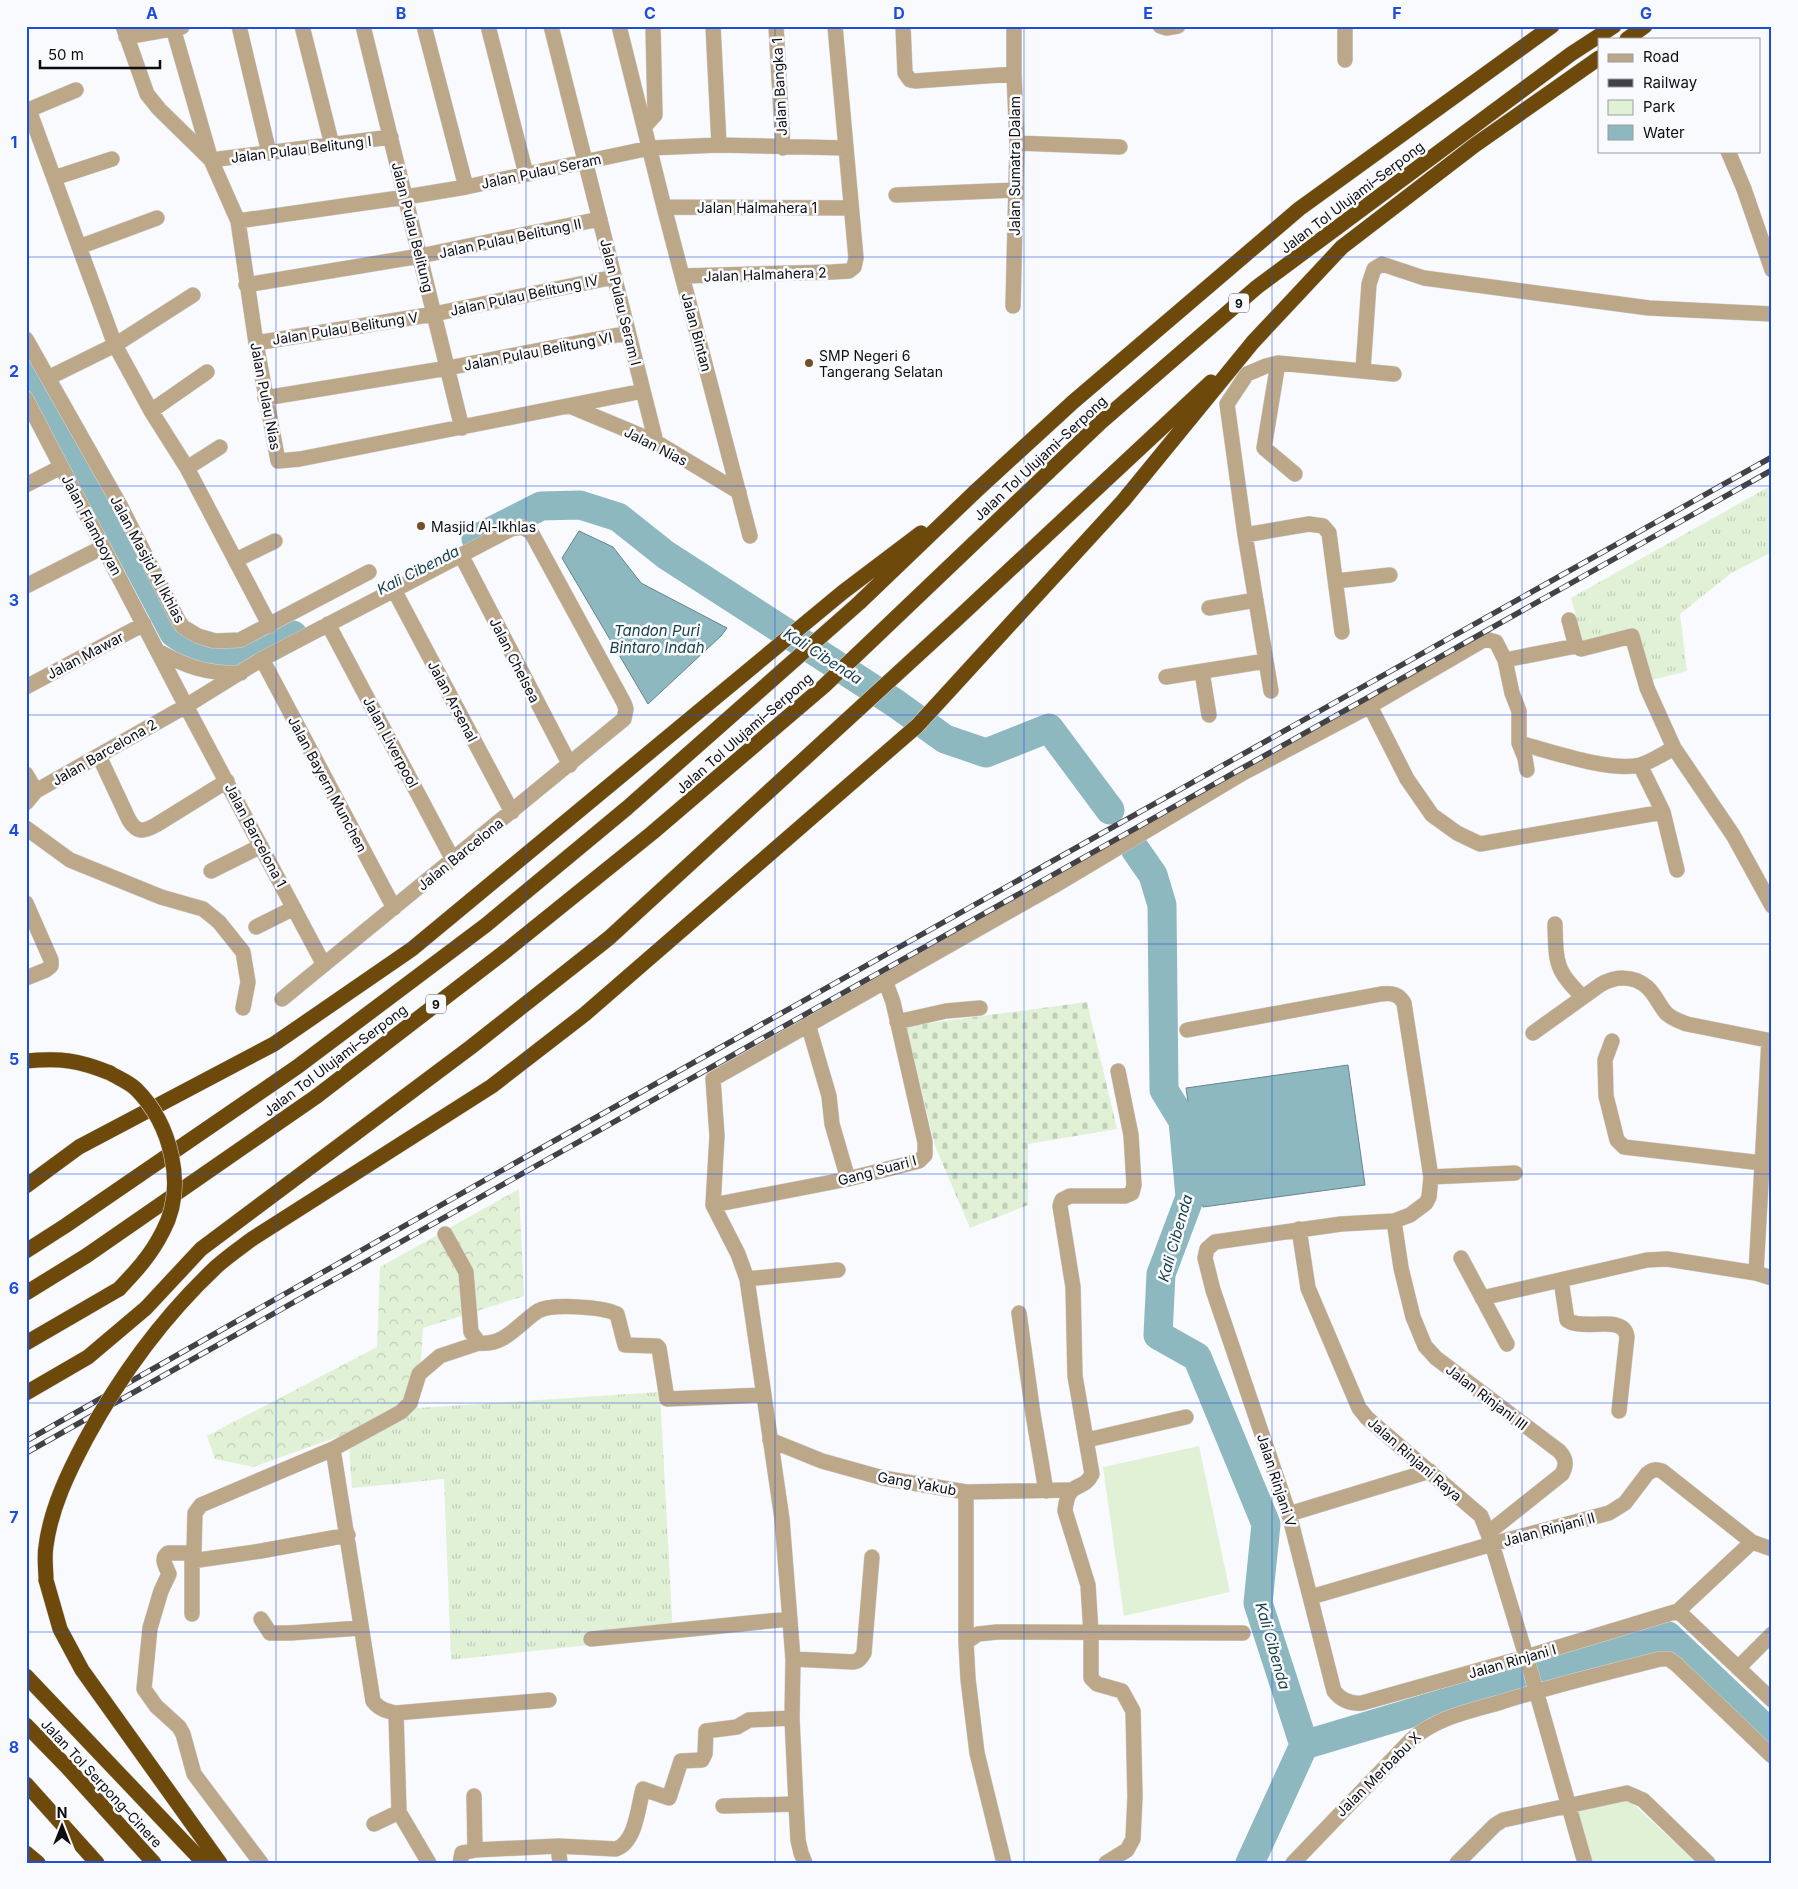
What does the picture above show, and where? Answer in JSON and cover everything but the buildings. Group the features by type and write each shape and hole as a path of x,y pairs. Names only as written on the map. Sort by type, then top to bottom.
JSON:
{"highway":[{"name":"Jalan Tol Ulujami–Serpong","path":"26,1250 65,1226 297,1066 486,925 627,808 859,603 977,490 1073,402 1299,209 1552,26"},
{"name":"Jalan Tol Ulujami–Serpong","path":"26,1293 86,1256 317,1096 514,944 652,833 824,686 1101,422 1257,288 1571,54 1614,26"},
{"path":"1628,38 1645,26"},
{"path":"26,1393 88,1357 146,1308 201,1248 471,1048 609,938 957,619 1253,342 1342,247 1475,145 1598,59"},
{"path":"220,1863 82,1670 60,1629 46,1580 46,1547 52,1516 68,1473 106,1403 139,1355 180,1303 218,1266 252,1239 492,1086 585,1014 917,726 1123,501 1253,342"},
{"path":"28,1185 79,1147 274,1044 412,949 843,592 977,490"},
{"path":"26,1061 54,1058 87,1064 110,1073 135,1088 156,1113 167,1137 173,1165 174,1198 165,1230 147,1260 119,1289 26,1343"},
{"path":"26,1676 204,1863"},
{"name":"Jalan Tol Serpong–Cinere","path":"26,1725 154,1863"},
{"path":"26,1784 96,1863"},
{"path":"26,1852 38,1863"}],"street":[{"path":"238,26 269,153"},
{"path":"302,26 332,145"},
{"name":"Jalan Pulau Belitung","path":"363,26 462,428"},
{"path":"424,26 466,187"},
{"path":"488,26 526,174"},
{"name":"Jalan Pulau Seram I","path":"551,26 656,442"},
{"name":"Jalan Bintan","path":"619,26 750,536"},
{"path":"644,127 654,115 653,26"},
{"path":"713,26 719,145"},
{"name":"Jalan Bangka 1","path":"776,26 783,148"},
{"path":"836,26 850,208"},
{"path":"903,26 905,74 910,80 1014,74"},
{"name":"Jalan Sumatra Dalam","path":"1013,306 1017,143 1014,26"},
{"path":"1160,26 1166,28 1178,26"},
{"path":"1345,26 1345,60"},
{"path":"124,32 178,27 211,160"},
{"name":"Jalan Pulau Nias","path":"124,32 147,94 211,160 238,221 246,285 278,461 300,459 643,392"},
{"path":"76,90 28,110 115,345 151,411 187,468 270,626"},
{"name":"Jalan Pulau Belitung I","path":"211,160 391,137"},
{"path":"1017,143 1120,147"},
{"name":"Jalan Pulau Seram","path":"238,221 466,187 650,148 719,145 846,148"},
{"path":"1728,152 1744,189 1772,270"},
{"path":"54,178 112,159"},
{"path":"896,195 1016,190"},
{"name":"Jalan Halmahera 1","path":"664,206 850,208"},
{"name":"Jalan Halmahera 2","path":"682,276 848,271 854,267 856,262 850,208"},
{"path":"79,247 157,218"},
{"name":"Jalan Pulau Belitung II","path":"246,285 420,256 600,219"},
{"path":"1363,370 1369,284 1374,269 1382,264 1424,278 1639,307 1772,314"},
{"name":"Jalan Pulau Belitung IV","path":"434,314 614,277"},
{"path":"48,378 115,345 193,295"},
{"name":"Jalan Pulau Belitung V","path":"256,342 434,314"},
{"name":"Jalan Pulau Belitung VI","path":"266,398 448,368 628,333"},
{"name":"Jalan Masjid Al Ikhlas","path":"26,339 121,507 183,627 198,636 226,642 240,640 270,626 369,572"},
{"path":"1278,363 1264,448 1295,474"},
{"path":"1271,691 1245,535 1227,404 1247,374 1278,363 1394,374"},
{"path":"151,411 207,372"},
{"name":"Jalan Flamboyan","path":"26,399 186,706"},
{"name":"Jalan Nias","path":"570,406 656,442 739,492"},
{"path":"187,468 220,447"},
{"path":"26,485 61,467"},
{"path":"1245,535 1309,524 1323,526 1330,534 1342,632"},
{"name":"Jalan Barcelona","path":"282,998 570,765 624,719 626,709 624,703 531,532 522,527 511,529 461,555"},
{"path":"236,560 275,541"},
{"path":"26,586 104,547"},
{"path":"186,706 262,659 461,555"},
{"name":"Jalan Chelsea","path":"461,555 570,765"},
{"path":"1336,581 1390,575"},
{"name":"Jalan Arsenal","path":"394,590 512,812"},
{"path":"1209,608 1256,600"},
{"path":"1569,620 1576,646"},
{"name":"Jalan Mawar","path":"26,687 144,624"},
{"name":"Jalan Liverpool","path":"328,624 453,860"},
{"path":"1505,660 1576,646 1582,649 1632,636 1647,688 1674,748 1733,835 1772,906"},
{"path":"805,1863 798,1840 792,1718 793,1659 782,1519 747,1279 738,1254 713,1205 717,1136 713,1079 1059,884 1243,773 1370,706 1485,639 1496,642 1505,660 1512,693 1519,711 1519,743 1527,770"},
{"path":"158,651 180,664 196,670 241,673"},
{"name":"Jalan Bayern Munchen","path":"262,659 394,908"},
{"path":"1166,677 1266,661"},
{"path":"1202,672 1209,716"},
{"name":"Jalan Barcelona 2","path":"31,797 186,706"},
{"name":"Jalan Barcelona 1","path":"186,706 324,965"},
{"path":"1370,706 1407,779 1432,816 1457,833 1480,844 1663,812"},
{"path":"1519,743 1602,764 1640,765 1674,748"},
{"path":"99,756 129,820 133,827 140,830 147,830 156,825 227,781"},
{"path":"1640,765 1663,812 1677,870"},
{"path":"26,774 31,797"},
{"path":"26,828 70,860 161,897 203,909 219,922 243,952 248,982 243,1008"},
{"path":"212,871 262,846"},
{"path":"26,903 51,960 50,966 46,970 26,978"},
{"path":"256,927 294,908"},
{"path":"1555,924 1559,969 1569,984 1583,997"},
{"path":"1533,1033 1609,980 1623,978 1632,979 1648,987 1666,1013 1674,1019 1687,1024 1771,1041 1768,1131 1762,1163 1756,1273"},
{"name":"Gang Suari I","path":"713,1205 848,1179 919,1161 925,1155 925,1142 893,1002 886,983"},
{"path":"1187,1030 1381,994 1393,993 1401,998 1404,1003 1431,1177 1429,1197 1426,1203 1410,1215 1394,1221 1299,1229"},
{"path":"897,1022 946,1011 980,1008"},
{"path":"808,1024 830,1096 832,1124 848,1179"},
{"path":"1612,1041 1605,1060 1606,1096 1617,1140 1624,1147 1762,1163"},
{"path":"1106,1863 1127,1850 1133,1839 1136,1797 1133,1712 1122,1691 1097,1684 1091,1678 1088,1585 1064,1511 1070,1490 1089,1480 1092,1474 1075,1376 1073,1287 1060,1206 1062,1200 1070,1196 1125,1196 1132,1193 1134,1185 1131,1135 1118,1071"},
{"path":"1431,1177 1515,1173"},
{"name":"Jalan Rinjani III","path":"1394,1221 1401,1268 1413,1317 1425,1346 1436,1358 1559,1451 1565,1461 1566,1468 1562,1474 1490,1538"},
{"name":"Jalan Rinjani V","path":"1299,1229 1215,1242 1207,1249 1205,1258 1220,1310 1289,1514 1334,1691 1346,1701"},
{"name":"Jalan Rinjani Raya","path":"1299,1229 1308,1288 1354,1400 1366,1418 1481,1516 1490,1538 1528,1662 1585,1863"},
{"path":"445,1234 466,1272 471,1332 486,1343"},
{"path":"1460,1258 1506,1344"},
{"path":"1482,1298 1647,1260 1667,1259 1756,1273 1772,1278"},
{"path":"747,1279 838,1270"},
{"path":"1561,1280 1567,1320 1576,1324 1618,1325 1626,1331 1627,1337 1618,1412"},
{"path":"192,1614 192,1557 196,1542 195,1513 201,1505 334,1448 401,1412 410,1403 419,1374 440,1356 501,1340 544,1309 578,1307 602,1309 618,1314 625,1345 657,1346 659,1348 667,1399 763,1395"},
{"path":"1019,1313 1032,1414 1046,1491"},
{"path":"1087,1440 1186,1417"},
{"name":"Gang Yakub","path":"770,1440 822,1462 883,1478 966,1492 1070,1490"},
{"path":"334,1448 360,1628 373,1701 384,1711 396,1713 549,1700"},
{"name":"Jalan Rinjani II","path":"1311,1598 1490,1538 1609,1513 1625,1503 1647,1474 1657,1469 1752,1542"},
{"path":"1289,1514 1430,1471"},
{"path":"966,1492 966,1642 968,1680 977,1753 1004,1863"},
{"path":"261,1863 194,1774 183,1734 179,1727 156,1706 144,1689 150,1628 161,1591 169,1574 163,1560 168,1553 192,1557 262,1551 348,1535"},
{"path":"1772,1549 1752,1542 1678,1611 1772,1700"},
{"path":"793,1659 853,1662 858,1661 862,1657 864,1653 872,1557"},
{"name":"Jalan Rinjani I","path":"1346,1701 1362,1703 1528,1662 1678,1611"},
{"path":"261,1619 270,1633 360,1628"},
{"path":"591,1639 790,1619"},
{"path":"966,1642 978,1634 996,1632 1243,1633"},
{"path":"1738,1668 1772,1634"},
{"name":"Jalan Merbabu X","path":"1293,1863 1424,1728 1447,1718 1535,1688 1660,1659 1669,1659 1677,1665 1772,1756"},
{"path":"396,1713 399,1812 429,1863"},
{"path":"460,1863 462,1853 475,1850 558,1846 616,1849 622,1847 632,1834 643,1789 669,1798 681,1761 702,1760 705,1754 706,1731 737,1727 749,1720 792,1718"},
{"path":"1457,1863 1499,1822 1620,1793 1633,1795 1643,1800 1708,1863"},
{"path":"474,1796 475,1850"},
{"path":"722,1806 796,1804"},
{"path":"374,1824 399,1812"},
{"path":"558,1846 560,1863"}],"green space":[{"path":"1772,485 1772,552 1730,574 1680,614 1687,671 1648,681 1633,632 1583,642 1571,598"},
{"path":"1087,1002 1117,1129 1028,1144 1028,1205 970,1228 935,1146 906,1026"},
{"path":"519,1189 524,1296 423,1328 418,1408 253,1467 215,1459 207,1436 377,1347 380,1267"},
{"path":"660,1392 673,1636 451,1660 444,1479 352,1488 348,1433 418,1408"},
{"path":"1199,1446 1230,1592 1124,1616 1103,1467"},
{"path":"1629,1800 1697,1863 1592,1863 1577,1810"}],"water":[{"name":"Tandon Puri Bintaro Indah","path":"579,531 613,547 641,583 727,628 721,636 648,704 562,558"},
{"path":"1348,1065 1365,1185 1203,1207 1186,1088"}],"waterway":[{"name":"Kali Cibenda","path":"26,354 174,633 203,650 236,656 258,653 293,635"},
{"name":"Kali Cibenda","path":"476,539 541,506 580,505 618,517 666,555 895,703 945,739 986,753 1049,728 1110,810"},
{"name":"Kali Cibenda","path":"1135,849 1153,875 1162,905 1164,1090 1183,1121 1190,1197 1161,1274 1158,1335 1197,1357 1266,1524 1258,1603 1304,1745"},
{"path":"1250,1863 1304,1745 1668,1636 1772,1735"}],"railway":[{"path":"26,1441 545,1146 1772,457"},
{"path":"26,1453 1772,470"}],"place":[{"name":"SMP Negeri 6 Tangerang Selatan","path":"809,363"},
{"name":"Masjid Al-Ikhlas","path":"421,526"}]}
